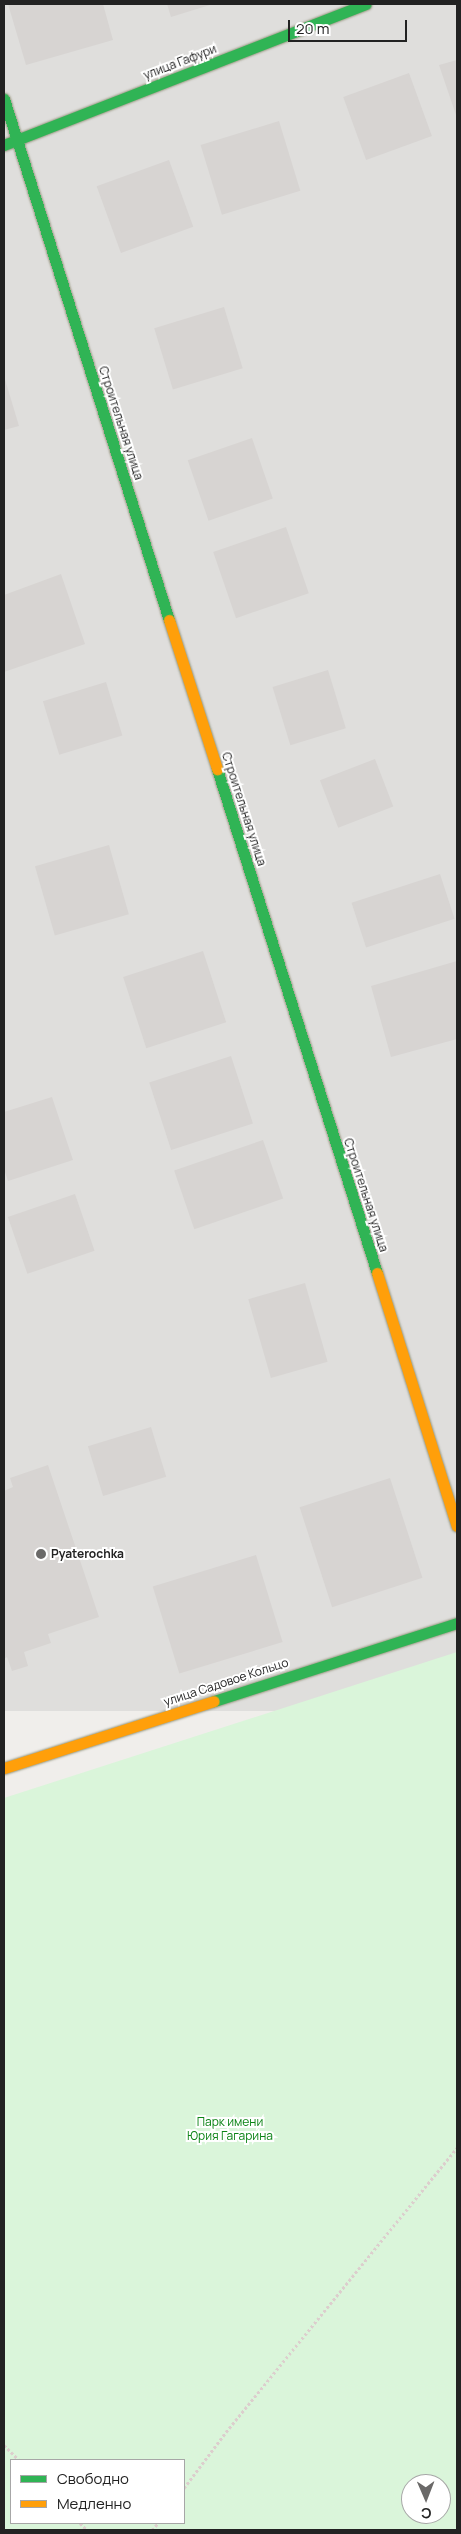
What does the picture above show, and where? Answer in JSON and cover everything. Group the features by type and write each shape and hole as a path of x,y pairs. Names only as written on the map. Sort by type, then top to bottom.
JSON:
{"street":[{"name":"улица Гафури","path":"4,145 366,4"},
{"name":"Строительная улица","path":"4,99 457,1526"},
{"name":"улица Садовое Кольцо","path":"4,1768 457,1623"}],"path":[{"path":"185,2487 226,2432 457,2148"},
{"path":"4,2445 18,2459"}],"shaded area":[{"path":"4,4 457,4 457,1711 4,1711"}],"green space":[{"name":"Парк имени Юрия Гагарина","path":"457,1652 457,2530 4,2530 4,1798"}],"building":[{"path":"8,4 103,4 113,40 26,65"},
{"path":"167,4 213,4 171,17"},
{"path":"457,60 457,118 439,65"},
{"path":"409,73 432,136 366,160 343,97"},
{"path":"279,121 300,191 222,215 201,145"},
{"path":"169,160 193,227 121,253 97,186"},
{"path":"224,307 243,368 173,390 154,328"},
{"path":"4,376 19,426 4,430"},
{"path":"252,438 273,499 209,521 188,460"},
{"path":"286,527 309,593 236,618 213,552"},
{"path":"61,574 85,644 4,672 4,595"},
{"path":"328,670 346,728 290,745 273,687"},
{"path":"106,682 122,736 59,755 43,701"},
{"path":"375,759 393,807 338,828 320,780"},
{"path":"109,845 129,914 55,935 35,866"},
{"path":"440,874 455,919 366,947 352,903"},
{"path":"203,951 226,1022 146,1048 123,977"},
{"path":"457,961 457,1039 391,1057 371,986"},
{"path":"231,1056 253,1124 171,1150 149,1083"},
{"path":"52,1097 73,1160 8,1181 4,1169 4,1112"},
{"path":"263,1140 283,1199 194,1229 174,1171"},
{"path":"75,1194 95,1251 27,1274 8,1217"},
{"path":"305,1283 328,1362 271,1378 248,1299"},
{"path":"151,1427 166,1477 103,1496 88,1446"},
{"name":"Pyaterochka","path":"48,1465 99,1617 48,1634 51,1643 24,1652 28,1666 12,1671 7,1657 4,1659 4,1491 13,1487 10,1478"},
{"path":"390,1478 422,1578 332,1607 300,1507"},
{"path":"256,1555 283,1642 179,1674 153,1587"}],"traffic: fast":[{"path":"4,145 366,4"},
{"path":"4,99 169,620"},
{"path":"217,769 377,1273"},
{"path":"214,1701 457,1623"}],"traffic: slow":[{"path":"169,620 217,769"},
{"path":"377,1273 457,1526"},
{"path":"4,1768 214,1701"}],"place":[{"name":"Pyaterochka","path":"41,1554"}]}
